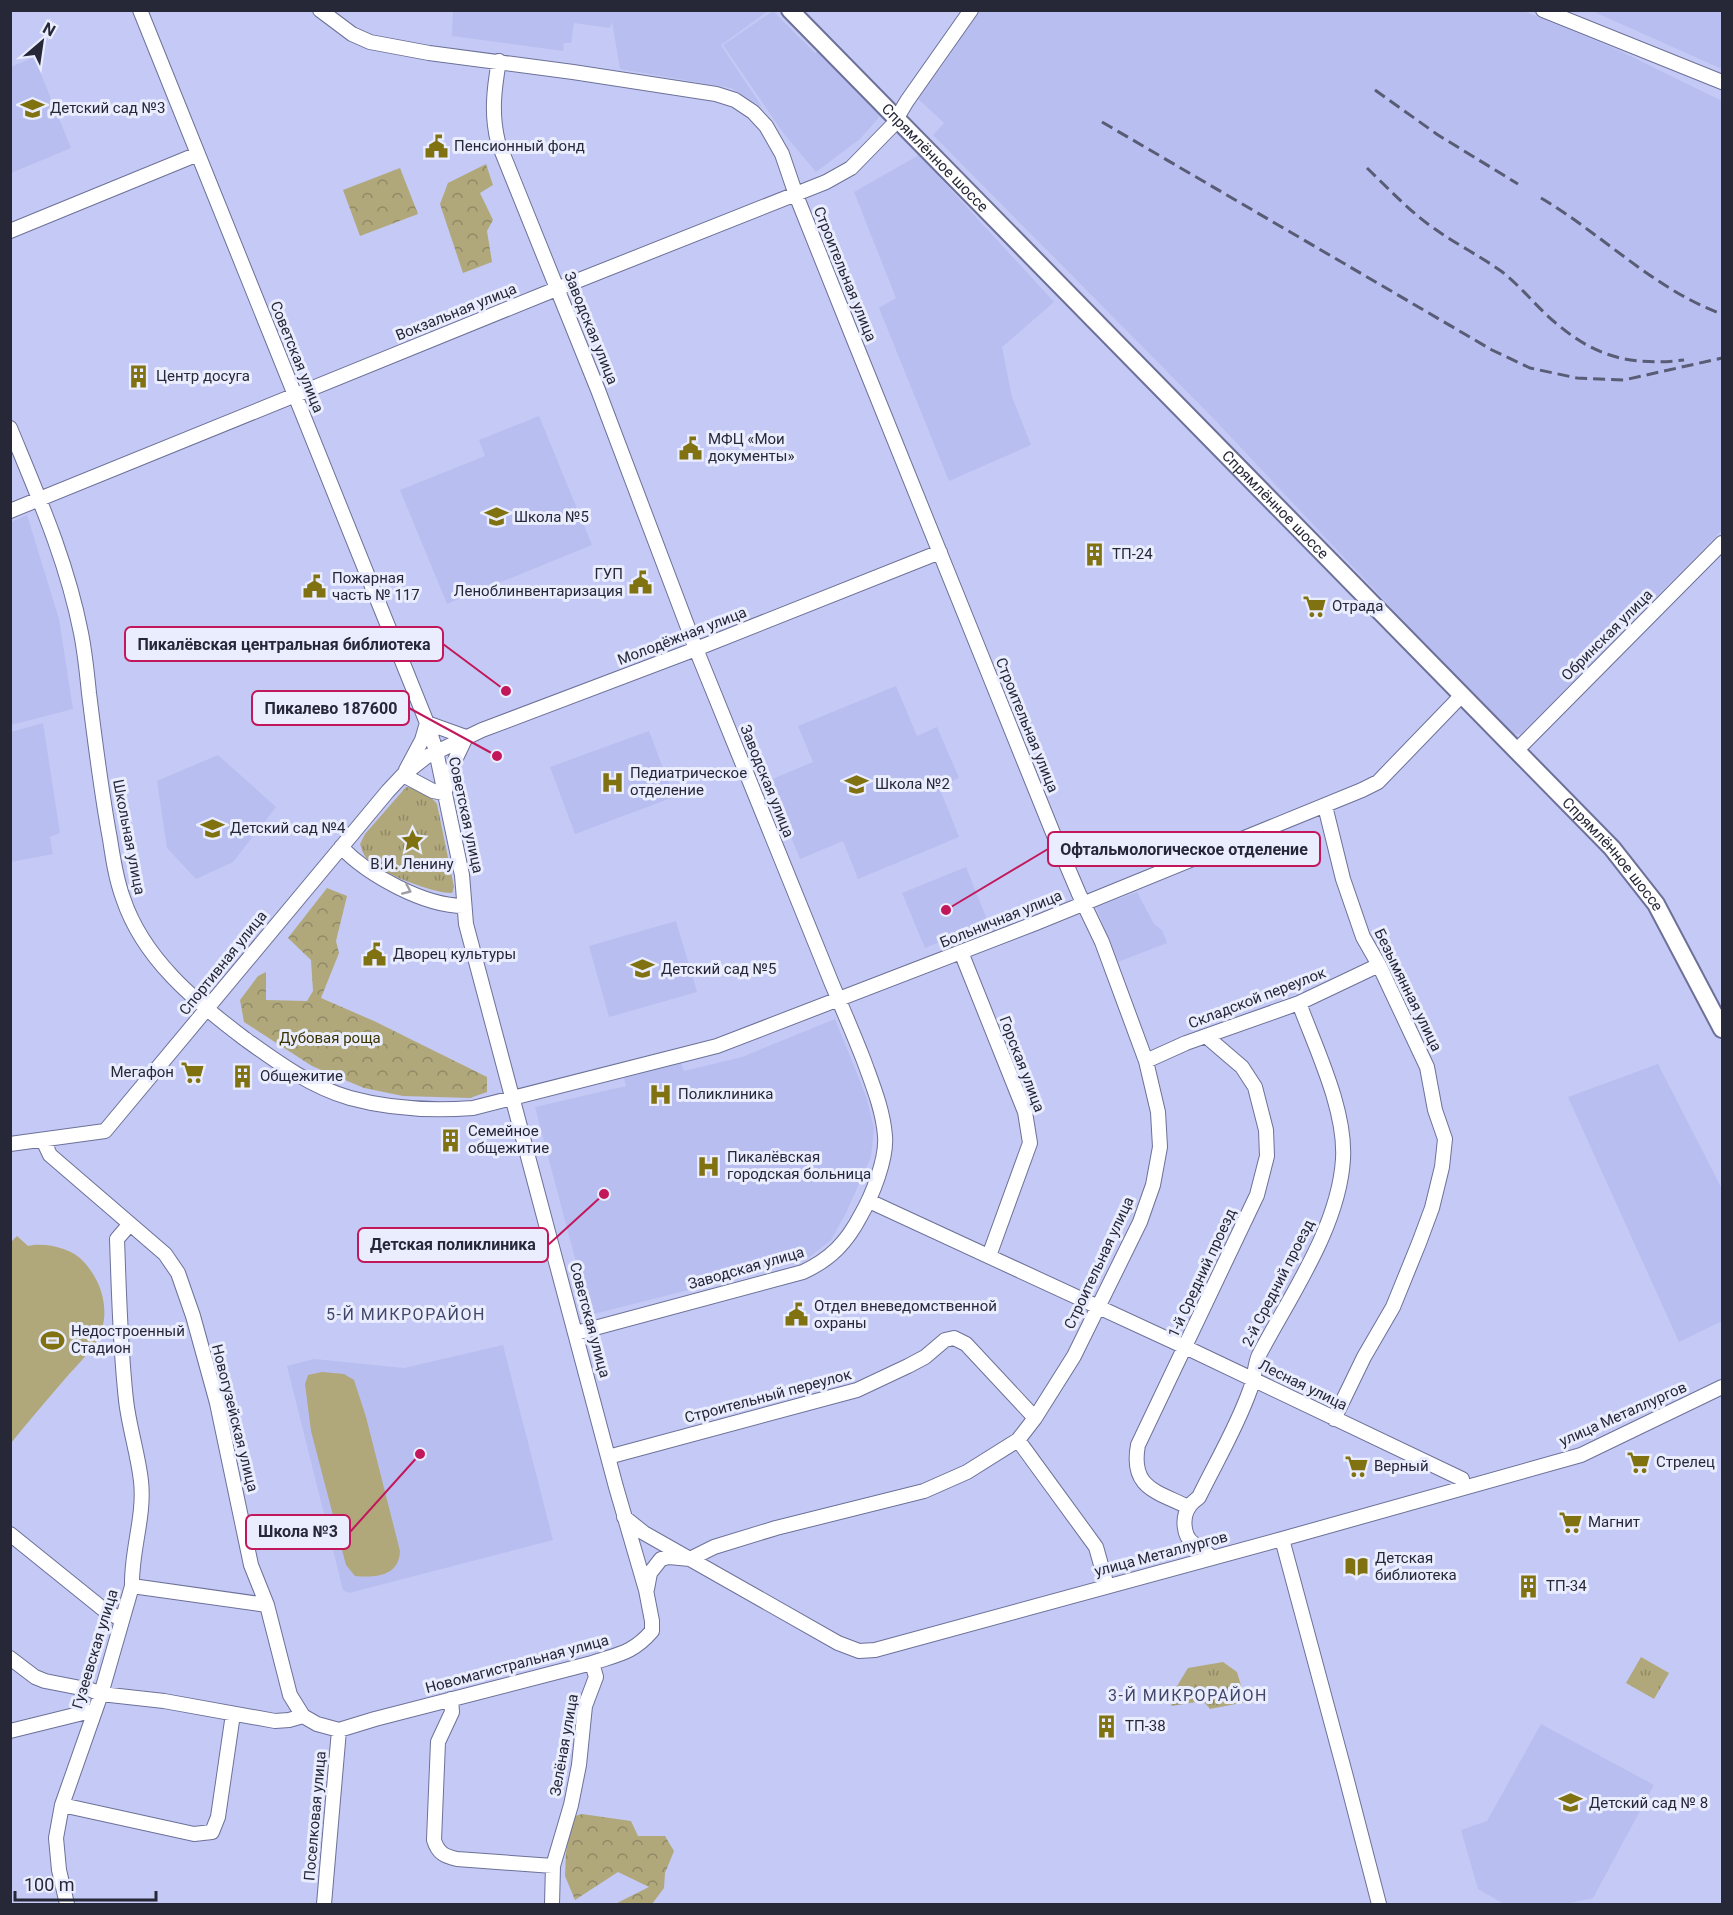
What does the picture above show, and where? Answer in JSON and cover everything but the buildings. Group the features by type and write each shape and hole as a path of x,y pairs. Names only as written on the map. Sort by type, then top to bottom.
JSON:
{"main road":[{"name":"Спрямлённое шоссе","path":"790,10 1612,848 1664,917 1722,1029"}],"street":[{"name":"Советская улица","path":"140,10 427,723 436,751 462,875 466,924 624,1517"},
{"name":"Строительная улица","path":"320,10 352,34 370,42 429,53 692,89 735,100 753,112 766,126 782,154 796,195 1049,823 1102,942 1146,1061 1158,1112 1160,1147 1153,1185 1140,1222 1096,1307 1074,1356 1035,1418 1018,1440 967,1472 924,1491 776,1528 714,1547 690,1559"},
{"name":"Вокзальная улица","path":"10,511 826,182 851,168 896,120 971,10"},
{"path":"1543,10 1722,82"},
{"name":"Заводская улица","path":"499,61 493,105 494,128 498,142 598,390 696,649 879,1101 885,1138 881,1163 869,1201 844,1243 829,1257 803,1272 576,1333"},
{"path":"10,231 198,154"},
{"name":"Школьная улица","path":"10,428 62,556 82,635 102,799 123,899 152,954 208,1009 276,1062 306,1079 348,1097 398,1108 440,1110 473,1108 514,1098"},
{"name":"Обринская улица","path":"1516,751 1722,543"},
{"name":"Молодёжная улица","path":"436,751 531,710 696,649 940,552"},
{"name":"Больничная улица","path":"514,1098 717,1046 961,952 1324,806 1378,782 1461,696"},
{"path":"427,723 466,737 444,793 433,791 403,775 422,740 427,723"},
{"name":"Спортивная улица","path":"10,1144 105,1131 403,775 436,751"},
{"name":"Безымянная улица","path":"1324,806 1343,879 1363,937 1379,964 1427,1066 1435,1110 1445,1139 1442,1167 1432,1208 1419,1243 1393,1307 1364,1357 1334,1419"},
{"path":"341,847 354,861 375,876 422,897 450,906 464,906"},
{"name":"Горская улица","path":"961,952 1025,1112 1030,1143 989,1256"},
{"name":"Складской переулок","path":"1146,1061 1186,1043 1299,1002 1379,964"},
{"name":"2-й Средний проезд","path":"1188,1507 1199,1497 1251,1388 1258,1358 1313,1255 1338,1198 1343,1159 1342,1129 1336,1104 1299,1002"},
{"name":"1-й Средний проезд","path":"1188,1507 1154,1490 1140,1480 1136,1471 1138,1445 1257,1195 1267,1156 1266,1130 1255,1087 1242,1066 1207,1037"},
{"name":"Новогузейская улица","path":"43,1140 50,1155 165,1254 178,1273 217,1403 251,1565 267,1605 290,1695 303,1716"},
{"name":"Лесная улица","path":"869,1201 1185,1347 1462,1479"},
{"name":"Гузеевская улица","path":"67,1905 59,1870 56,1838 62,1805 101,1694 132,1586 131,1568 140,1509 141,1482 126,1403 122,1359 117,1239 129,1225"},
{"name":"Строительный переулок","path":"608,1457 857,1390 925,1357 945,1340 954,1338 966,1344 1035,1418"},
{"name":"улица Металлургов","path":"624,1517 644,1533 838,1643 859,1651 886,1648 1581,1455 1722,1387"},
{"path":"1018,1440 1096,1547 1107,1586"},
{"path":"1188,1507 1185,1533 1192,1542 1203,1548 1212,1558"},
{"name":"Новомагистральная улица","path":"339,1730 592,1663 627,1652 640,1645 652,1631 652,1621 646,1590 624,1517"},
{"path":"10,1534 103,1609 122,1620"},
{"path":"1282,1539 1346,1773 1378,1905"},
{"path":"646,1590 650,1574 661,1559 669,1557 690,1559"},
{"path":"132,1586 267,1605"},
{"path":"10,1658 35,1677 101,1694 164,1701 275,1721 303,1716 339,1730"},
{"name":"Зелёная улица","path":"552,1905 553,1866 571,1805 579,1765 585,1706 596,1677 592,1663"},
{"path":"451,1699 452,1712 438,1742 434,1840 436,1849 445,1856 457,1859 553,1866"},
{"path":"10,1731 94,1710"},
{"path":"62,1805 194,1834 212,1832 218,1817 233,1714"},
{"name":"Поселковая улица","path":"324,1905 339,1730"}],"shaded area":[{"path":"1521,10 1616,49 1722,101 1722,530 1521,734 1510,734 1213,418 933,135 944,123 914,95 940,69 979,11"},
{"path":"453,11 768,11 721,45 762,107 731,88 620,69 612,22 610,28 574,23 571,43 564,43 563,51 452,36"},
{"path":"773,11 815,53 819,51 880,116 860,139 816,172 784,134 723,45"},
{"path":"1592,11 1722,11 1722,69"},
{"name":"Детский сад №3","path":"34,57 71,148 11,173 11,67"},
{"path":"919,155 1054,302 1002,347 1012,397 1031,445 949,481 879,308 896,298 854,192"},
{"name":"Школа №5","path":"539,416 592,545 447,604 400,490 485,456 479,440"},
{"path":"27,515 59,619 73,709 11,725 11,522"},
{"name":"Школа №2","path":"896,686 917,736 937,727 959,778 939,787 959,837 858,879 843,841 800,859 768,781 813,762 798,726"},
{"path":"43,723 60,833 50,837 53,854 11,862 11,732"},
{"name":"Педиатрическое отделение","path":"649,731 674,797 575,834 550,767"},
{"name":"Детский сад №4","path":"218,755 276,807 233,862 196,879 167,848 157,781"},
{"path":"966,867 988,922 925,948 902,893"},
{"path":"1137,892 1154,924 1162,930 1167,943 1118,962 1096,907"},
{"name":"Детский сад №5","path":"676,921 697,992 609,1017 589,946"},
{"name":"Пикалёвская городская больница","path":"835,1019 866,1096 874,1128 871,1157 831,1240 811,1256 795,1263 590,1315 535,1107 626,1086 624,1078 681,1063 684,1071 742,1057"},
{"path":"1658,1064 1722,1189 1722,1321 1679,1342 1568,1097"},
{"path":"503,1345 553,1540 349,1593 343,1590 287,1366 314,1359 404,1368"},
{"name":"Детский сад № 8","path":"1541,1724 1654,1785 1593,1898 1566,1904 1504,1904 1478,1889 1461,1830 1487,1821"}],"green space":[{"path":"486,164 493,185 480,193 493,220 487,231 492,262 463,273 440,204 448,183"},
{"path":"400,168 418,214 360,236 343,190"},
{"path":"406,787 423,792 437,804 454,887 452,893 434,890 396,877 375,866 362,851 360,844 365,834"},
{"name":"Дубовая роща","path":"327,888 347,896 336,941 339,953 321,998 374,1021 487,1077 487,1092 470,1098 403,1096 364,1088 312,1066 244,1022 240,1000 258,976 266,972 266,1000 307,1001 313,991 311,960 288,938"},
{"name":"Недостроенный Стадион","path":"17,1236 28,1246 57,1247 78,1256 89,1268 102,1293 104,1320 91,1350 11,1443 10,1243"},
{"path":"322,1372 344,1374 354,1380 366,1417 400,1551 396,1566 385,1574 355,1576 346,1565 311,1431 305,1384 308,1375"},
{"path":"1641,1657 1669,1673 1654,1699 1626,1683"},
{"path":"1223,1662 1237,1672 1246,1702 1210,1709 1203,1701 1171,1706 1177,1686 1188,1668"},
{"path":"582,1814 631,1821 638,1836 665,1836 674,1851 665,1873 664,1888 652,1904 615,1904 649,1887 618,1872 575,1900 565,1876 566,1853 571,1817"}],"railway":[{"path":"1375,90 1438,135 1518,184"},
{"path":"1102,122 1492,350 1530,368 1577,378 1624,380 1722,358"},
{"path":"1367,168 1417,215 1501,271 1572,336 1601,352 1616,357 1648,362 1684,360"},
{"path":"1541,198 1674,291 1722,314"}],"place":[{"name":"Детский сад №3","path":"32,108"},
{"name":"Пенсионный фонд","path":"436,146"},
{"name":"Центр досуга","path":"138,376"},
{"name":"МФЦ «Мои документы»","path":"690,448"},
{"name":"Школа №5","path":"496,517"},
{"name":"ТП-24","path":"1094,554"},
{"name":"ГУП Леноблинвентаризация","path":"641,583"},
{"name":"Пожарная часть № 117","path":"314,587"},
{"name":"Отрада","path":"1314,606"},
{"name":"Пикалёвская центральная библиотека","path":"506,691"},
{"name":"Пикалево 187600","path":"497,756"},
{"name":"Педиатрическое отделение","path":"612,782"},
{"name":"Школа №2","path":"857,784"},
{"name":"Детский сад №4","path":"212,828"},
{"name":"В.И. Ленину","path":"412,840"},
{"name":"Офтальмологическое отделение","path":"946,910"},
{"name":"Дворец культуры","path":"375,954"},
{"name":"Детский сад №5","path":"643,969"},
{"name":"Мегафон","path":"192,1072"},
{"name":"Общежитие","path":"242,1076"},
{"name":"Поликлиника","path":"660,1094"},
{"name":"Семейное общежитие","path":"450,1140"},
{"name":"Пикалёвская городская больница","path":"709,1166"},
{"name":"Детская поликлиника","path":"604,1194"},
{"name":"Отдел вневедомственной охраны","path":"796,1315"},
{"name":"Недостроенный Стадион","path":"53,1340"},
{"name":"Школа №3","path":"420,1454"},
{"name":"Стрелец","path":"1638,1462"},
{"name":"Верный","path":"1356,1466"},
{"name":"Магнит","path":"1570,1522"},
{"name":"Детская библиотека","path":"1357,1567"},
{"name":"ТП-34","path":"1528,1586"},
{"name":"ТП-38","path":"1107,1726"},
{"name":"Детский сад № 8","path":"1571,1803"}],"district":[{"name":"5-Й МИКРОРАЙОН","path":"406,1314"},
{"name":"3-Й МИКРОРАЙОН","path":"1188,1695"}]}
